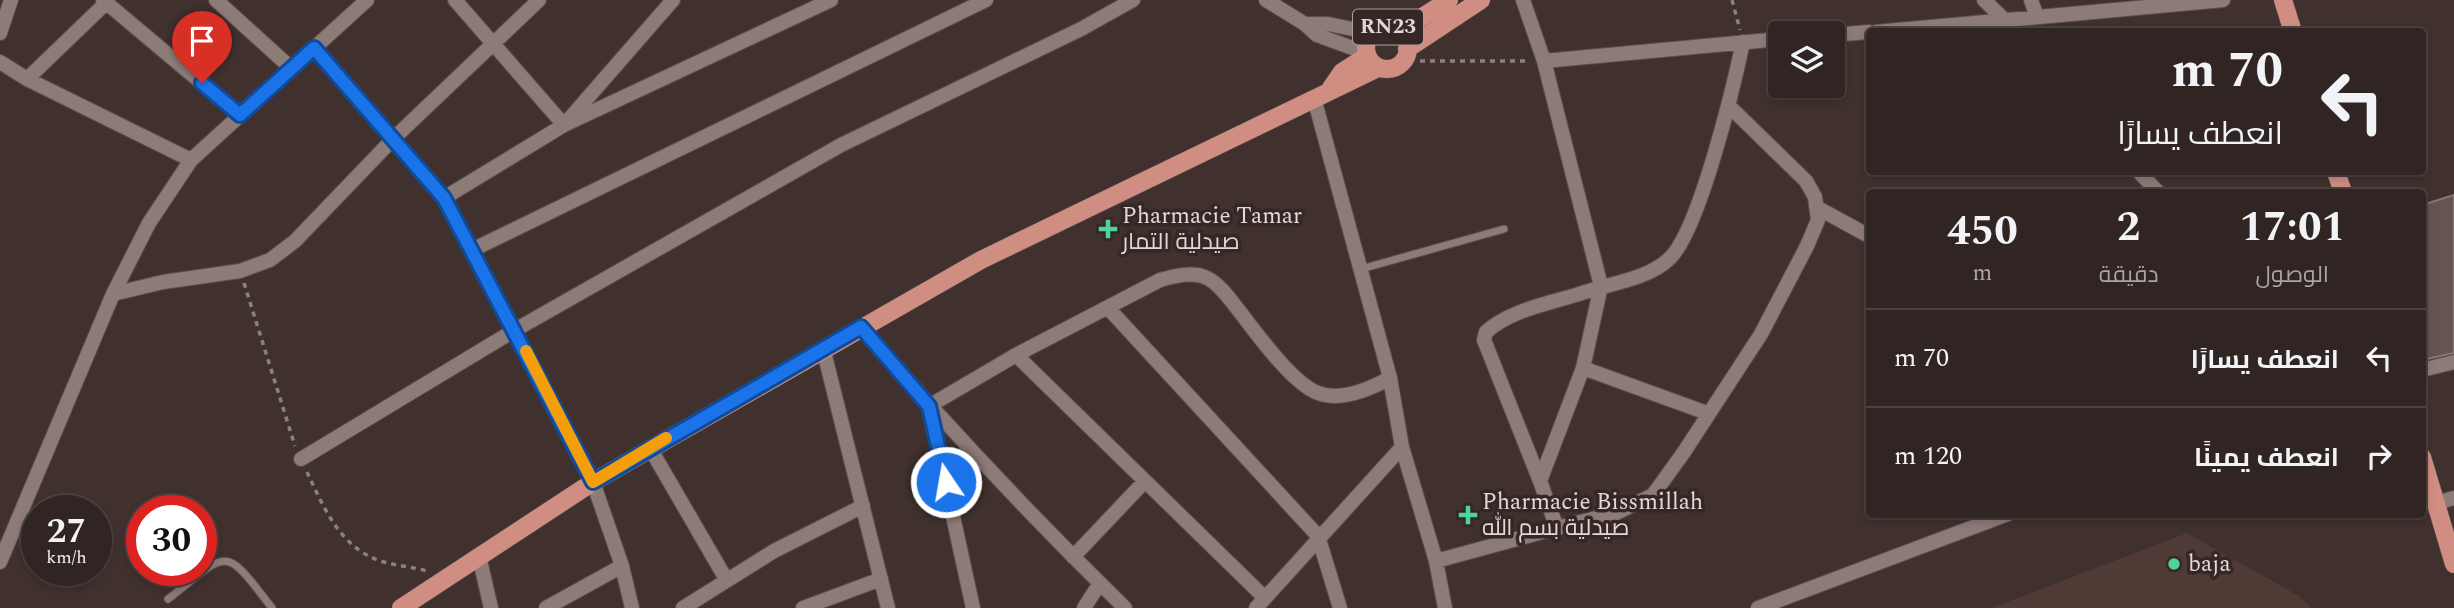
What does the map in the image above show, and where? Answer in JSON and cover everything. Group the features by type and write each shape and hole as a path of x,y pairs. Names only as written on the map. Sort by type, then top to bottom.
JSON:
{"main road":[{"name":"RN23","path":"1399,32 1448,0"},
{"name":"RN23","path":"401,608 593,482 823,348 981,260 1331,88 1342,72 1370,59 1392,69 1405,55 1481,0"},
{"path":"2283,0 2292,28"},
{"name":"RN23","path":"1370,59 1372,33 1388,27 1399,32"},
{"name":"RN23","path":"1399,32 1405,55"},
{"path":"2426,470 2454,564"}],"street":[{"path":"0,33 10,0"},
{"path":"216,0 291,68"},
{"path":"0,562 113,294 149,223 191,160 368,0"},
{"path":"455,0 564,125"},
{"path":"113,294 163,282 240,271 270,260 295,241 393,139 539,0"},
{"path":"444,198 564,125 831,0"},
{"path":"472,250 986,0"},
{"path":"301,459 515,330 841,145 1081,29 1133,0"},
{"path":"1266,0 1328,40 1370,59"},
{"path":"1523,0 1544,61 1601,286 1583,368 1540,481"},
{"path":"1984,0 2013,26"},
{"path":"2031,0 2037,17"},
{"path":"1967,28 2013,26 2037,17 2132,3 2223,0"},
{"path":"27,79 104,1 240,115"},
{"path":"564,125 665,3"},
{"path":"1305,24 1328,24 1372,33"},
{"path":"1845,34 1866,32"},
{"path":"1544,61 1768,40"},
{"path":"1557,528 1485,341 1486,332 1508,318 1655,269 1670,259 1679,247 1730,107 1743,42"},
{"path":"314,48 444,198 593,482 622,566 632,608"},
{"path":"0,62 27,79 191,160"},
{"path":"1314,97 1390,378 1402,447 1436,561 1445,608"},
{"path":"1436,561 1616,513 1653,495 1761,334 1818,220 1806,181 1730,107"},
{"path":"2143,175 2155,189"},
{"path":"1816,207 1866,234"},
{"path":"929,406 1016,355 1109,309 1160,280 1182,274 1206,277 1226,294 1260,338 1302,383 1317,393 1349,393 1371,388 1390,378"},
{"path":"1109,309 1318,536 1340,608"},
{"path":"861,327 929,406 1125,608"},
{"path":"823,348 888,608"},
{"path":"1016,355 1145,481 1261,603 1318,536 1402,447"},
{"path":"2426,369 2454,362"},
{"path":"1583,368 1707,413"},
{"path":"929,406 973,608"},
{"path":"650,448 726,579"},
{"path":"1073,557 1145,481"},
{"path":"2426,493 2436,503 2454,498"},
{"path":"683,608 726,579 863,506"},
{"path":"1758,608 1997,518"},
{"path":"479,556 491,608"},
{"path":"546,608 622,566"},
{"path":"803,608 881,579"},
{"path":"1084,608 1100,583"}],"lane":[{"path":"1360,269 1504,229"},
{"path":"167,599 216,561 227,559 239,564 272,608"}],"path":[{"path":"1732,0 1743,42"},
{"path":"1405,55 1544,61"}],"shaded area":[{"name":"baja","path":"2187,533 2299,596 2311,608 1992,608"}],"building":[{"path":"2454,195 2454,353 2427,359 2426,356 2426,204"}],"slow traffic":[{"path":"526,351 593,482 666,438"}],"place":[{"name":"Pharmacie Tamar صيدلية التمار","path":"1108,229"},
{"name":"Pharmacie Bissmillah صيدلية بسم الله","path":"1468,515"},
{"name":"baja","path":"2174,564"}],"route":[{"path":"202,83 240,115 314,48 444,198 593,482 861,327 929,406 946,482"}]}
